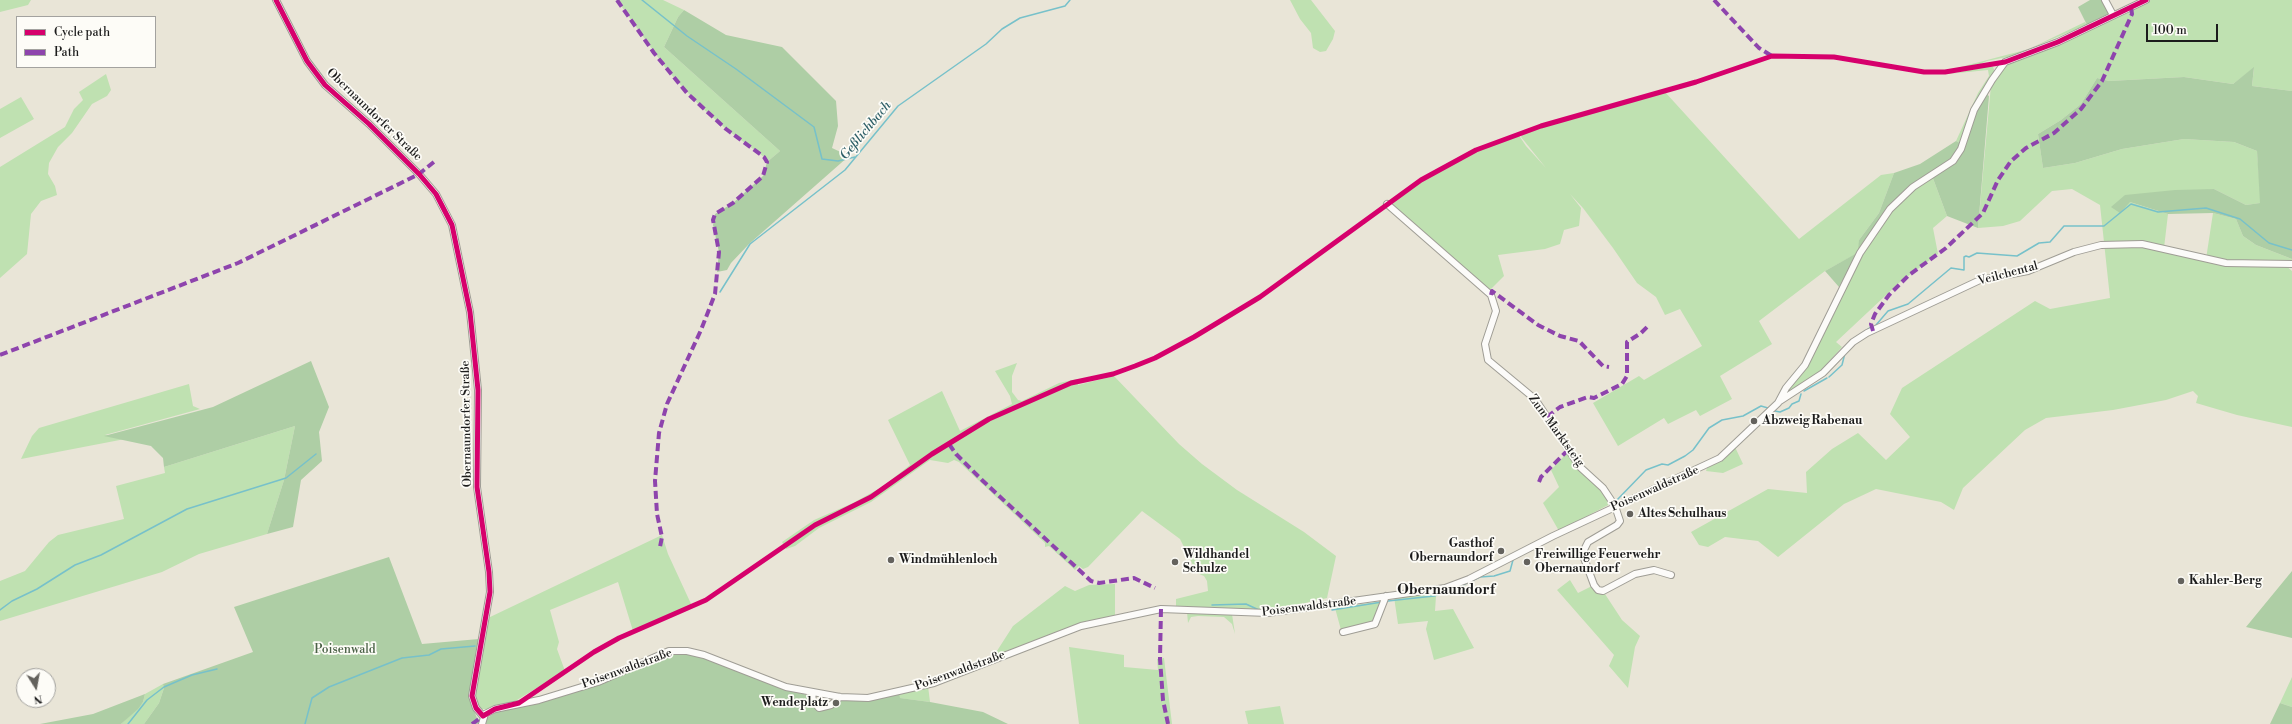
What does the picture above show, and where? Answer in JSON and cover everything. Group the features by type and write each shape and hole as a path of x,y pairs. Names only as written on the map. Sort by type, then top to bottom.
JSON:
{"street":[{"name":"Obernaundorfer Straße","path":"276,0 307,61 325,86 370,124 419,174 436,194 452,225 470,312 478,390 477,487 489,572 490,592 472,696 476,708 483,716"},
{"path":"2105,0 2113,15 2146,0"},
{"name":"Poisenwaldstraße","path":"483,716 496,709 544,699 598,682 648,660 674,651 704,655 786,688 840,697 868,698 934,683 1081,626 1161,609 1268,614 1445,588 1469,579 1613,504 1720,458 1778,403 1786,388 1810,357 1844,281 1860,252 1890,209 1913,187 1953,161 1961,150 1974,110 2005,62 2058,42 2113,15"},
{"name":"Zum Marktsteig","path":"1388,204 1491,295 1496,311 1485,344 1488,360 1534,399 1576,462 1603,488 1613,504 1620,521 1617,525 1588,542 1584,550 1584,558 1594,585 1603,591 1635,574 1654,570 1671,575"},
{"name":"Veilchental","path":"1778,403 1823,373 1853,342 1867,334 1980,280 2028,271 2074,252 2102,245 2142,244 2226,263 2292,264"},
{"path":"1342,632 1375,624 1386,596"},
{"path":"812,693 812,701 819,708 831,705 840,697"},
{"path":"482,724 483,716"}],"green space":[{"path":"0,0 31,0 28,5 0,12"},
{"path":"617,0 663,0 684,10 678,17 664,47 780,151 767,162 764,157 726,129 700,106 667,70"},
{"path":"1290,0 1311,0 1335,31 1333,39 1326,51 1320,52 1313,48 1311,33 1300,19"},
{"path":"2090,0 2104,0 2110,14 2087,25 2078,7"},
{"path":"2151,0 2292,0 2292,91 2252,86 2254,68 2233,84 2184,77 2109,81 2097,78 2081,104 2061,120 2038,134 2043,168 2075,163 2122,149 2184,139 2234,142 2257,151 2261,203 2246,205 2214,189 2130,202 2168,214 2164,248 2206,259 2213,213 2236,219 2243,236 2256,245 2292,259 2292,264 2285,265 2292,271 2292,427 2237,415 2196,403 2198,396 2193,391 2166,400 2113,410 2046,418 2025,430 1963,488 1954,510 1941,502 1876,489 1844,504 1778,557 1758,541 1725,537 1708,547 1699,545 1691,532 1768,489 1807,493 1806,472 1832,449 1858,433 1886,460 1910,437 1890,414 1902,388 2035,301 2050,309 2110,298 2100,205 2072,189 2052,191 2020,221 2003,226 1978,228 1991,85 1960,143 1956,141 1978,93 1989,76 1988,70 1948,74 1930,74 1956,73 1989,66 1993,67 1995,72 2005,62"},
{"path":"684,10 726,35 782,47 836,101 838,126 832,148 849,156 749,244 731,263 727,270 717,272 719,252 713,225 715,214 733,203 763,176 767,162 780,151 664,47 678,17"},
{"path":"2085,22 2088,27 2086,25 2031,48"},
{"path":"2028,49 2012,56 1987,61 1974,67 1949,70"},
{"path":"2254,67 2252,86 2292,91 2292,259 2256,245 2243,236 2236,219 2213,213 2168,214 2130,202 2120,213 2111,207 2125,195 2175,190 2214,189 2246,205 2260,203 2257,151 2234,142 2184,139 2122,149 2075,163 2043,168 2038,134 2061,120 2081,104 2097,78 2109,81 2184,77 2233,84"},
{"path":"106,74 111,90 107,96 92,104 72,133 58,147 49,163 48,174 55,186 57,195 41,201 31,214 27,254 0,278 0,167 65,127 74,109 83,100 79,92"},
{"path":"1665,92 1799,239 1881,175 1894,173 1879,213 1859,240 1859,249 1889,209 1931,173 1947,216 1933,228 1938,254 1900,282 1836,342 1842,347 1819,373 1790,392 1787,390 1811,360 1846,282 1842,280 1856,254 1825,271 1759,321 1772,344 1720,376 1732,399 1700,416 1696,410 1668,424 1664,418 1618,446 1593,403 1639,376 1644,380 1702,346 1680,309 1665,315 1656,297 1637,283 1583,208 1570,194 1581,208 1579,226 1564,230 1560,244 1545,249 1498,255 1504,276 1488,292 1387,204 1421,180 1476,150 1518,134 1526,146 1546,168 1521,137 1523,133 1563,120"},
{"path":"1986,94 1989,96 1978,228 1947,216 1931,173 1889,209 1858,251 1859,240 1879,213 1894,173 1920,164 1956,141 1960,143"},
{"path":"21,97 34,119 0,138 0,109"},
{"path":"1857,253 1839,287 1825,271"},
{"path":"311,361 329,407 319,432 322,461 301,480 293,527 267,534 284,480 295,426 164,467 163,458 151,446 104,436 213,407"},
{"path":"1017,363 1012,376 1012,392 1018,400 1022,401 1059,383 1077,379 1078,385 1114,376 1179,444 1202,464 1237,490 1304,532 1336,556 1327,598 1261,611 1176,607 1176,599 1208,591 1207,581 1204,576 1197,573 1180,539 1142,511 1088,567 1083,569 1079,566 1075,570 1049,546 1045,547 1045,543 959,462 954,460 948,463 930,460 871,502 819,528 795,546 786,549 782,542 814,520 853,503 882,487 910,465 888,420 942,391 960,431 1012,404 1010,396 995,371"},
{"path":"189,384 193,406 200,409 105,435 125,439 21,459 32,436 39,428"},
{"path":"295,426 284,480 267,534 199,554 162,572 0,621 0,581 25,571 49,542 58,535 124,519 116,486 165,473 164,467"},
{"path":"1735,447 1743,464 1723,473 1706,471 1707,468 1721,461"},
{"path":"1566,454 1569,454 1593,480 1610,504 1559,531 1543,503 1559,487 1551,470"},
{"path":"662,535 668,554 692,606 633,631 618,582 550,610 559,642 557,649 565,671 512,703 489,709 479,709 474,699 488,618"},
{"name":"Poisenwald","path":"389,557 422,644 479,639 473,708 479,723 500,710 540,701 668,653 686,652 724,663 788,690 807,695 813,707 818,710 828,709 841,700 870,700 899,694 900,698 983,712 1008,724 144,724 159,703 164,688 163,684 253,652 234,607"},
{"path":"2292,571 2292,638 2246,627"},
{"path":"1570,580 1578,593 1594,585 1603,591 1622,620 1640,636 1635,647 1628,688 1609,666 1614,655 1557,590"},
{"path":"1115,584 1115,616 1071,627 990,658 995,654 1013,626 1065,586 1075,591 1089,585"},
{"path":"1433,592 1436,596 1435,611 1453,609 1474,648 1434,660 1426,629 1428,621 1398,624 1394,597"},
{"path":"1383,601 1373,623 1341,630 1335,608"},
{"path":"1187,612 1232,614 1235,634 1232,624 1224,617 1191,617 1188,623"},
{"path":"1069,647 1124,655 1124,667 1158,670 1157,659 1164,658 1172,724 1079,724"},
{"path":"2292,677 2292,707 2280,703"},
{"path":"163,684 164,688 159,703 144,724 121,724 143,702 145,694"},
{"path":"928,686 930,702 899,698 899,694"},
{"path":"145,694 143,702 138,709 121,724 40,724 93,714"},
{"path":"2280,703 2292,707 2292,724 2270,724"},
{"path":"1280,706 1284,724 1248,724 1245,711"}],"waterway":[{"path":"642,0 687,36 736,69 814,127 822,159 838,161 855,157"},
{"name":"Geßlichbach","path":"720,292 750,244 845,170 898,106 986,44 1002,29 1020,18 1065,6 1070,0"},
{"path":"1876,325 1888,311 1908,304 1951,268 1964,270 1964,257 1966,256 1969,257 1977,253 2017,256 2039,243 2050,242 2064,226 2104,226 2131,204 2158,212 2206,208 2240,219 2269,243 2292,250"},
{"path":"1865,331 1871,327"},
{"path":"1850,341 1862,333"},
{"path":"1829,377 1842,365 1845,353"},
{"path":"1804,391 1827,378"},
{"path":"1775,411 1780,412 1789,408 1792,404 1799,401 1801,394"},
{"path":"1616,501 1646,470 1662,464 1668,465 1685,456 1693,450 1709,428 1722,420 1743,416 1761,406 1768,408"},
{"path":"0,610 12,601 37,589 75,565 101,555 187,509 286,478 316,454"},
{"path":"1388,601 1434,596 1450,591 1480,577 1494,576 1510,571 1513,560"},
{"path":"1332,610 1382,602"},
{"path":"1212,605 1246,604 1259,610"},
{"path":"305,724 312,698 329,687 402,658 429,655 441,649 475,646"},
{"path":"128,724 147,700 164,687 192,675 217,669"}],"marked path":[{"path":"617,0 654,53 687,93 726,129 764,157 767,162 763,176 733,203 715,214 713,220 719,252 715,294 701,330 667,404 659,433 655,481 657,514 662,537 660,547"},
{"path":"1714,0 1759,48 1772,56"},
{"path":"1873,331 1871,324 1875,314 1889,295 1909,275 1946,248 1983,213 1998,180 2011,161 2026,148 2054,133 2081,109 2102,81 2132,14 2131,7"},
{"path":"0,355 238,263 419,174 435,161"},
{"path":"1491,295 1492,291 1538,325 1560,336 1579,341 1603,366 1609,367"},
{"path":"1547,417 1560,407 1588,397 1594,398 1622,384 1627,376 1627,342 1647,327"},
{"path":"949,444 956,454 983,481 1091,581 1099,583 1134,578 1155,588"},
{"path":"1539,482 1541,477 1568,450"},
{"path":"1161,609 1160,659 1163,700 1168,724"},
{"path":"472,724 483,716"}],"cycle path":[{"path":"276,0 307,61 325,85 369,124 419,174 436,194 452,225 470,312 478,390 477,487 489,572 490,592 472,696 476,708 483,716 495,709 519,703 594,652 619,638 706,600 815,525 871,497 932,454 989,419 1071,383 1113,374 1135,366 1155,358 1194,337 1260,297 1421,180 1476,150 1541,126 1696,82 1772,56 1834,57 1924,72 1945,72 2005,62 2058,42 2146,0"}],"place":[{"name":"Abzweig Rabenau","path":"1754,421"},
{"name":"Altes Schulhaus","path":"1630,514"},
{"name":"Gasthof Obernaundorf","path":"1501,551"},
{"name":"Windmühlenloch","path":"891,560"},
{"name":"Wildhandel Schulze","path":"1175,562"},
{"name":"Freiwillige Feuerwehr Obernaundorf","path":"1527,562"},
{"name":"Kahler-Berg","path":"2181,581"},
{"name":"Wendeplatz","path":"836,703"}],"district":[{"name":"Obernaundorf","path":"1446,591"}]}
